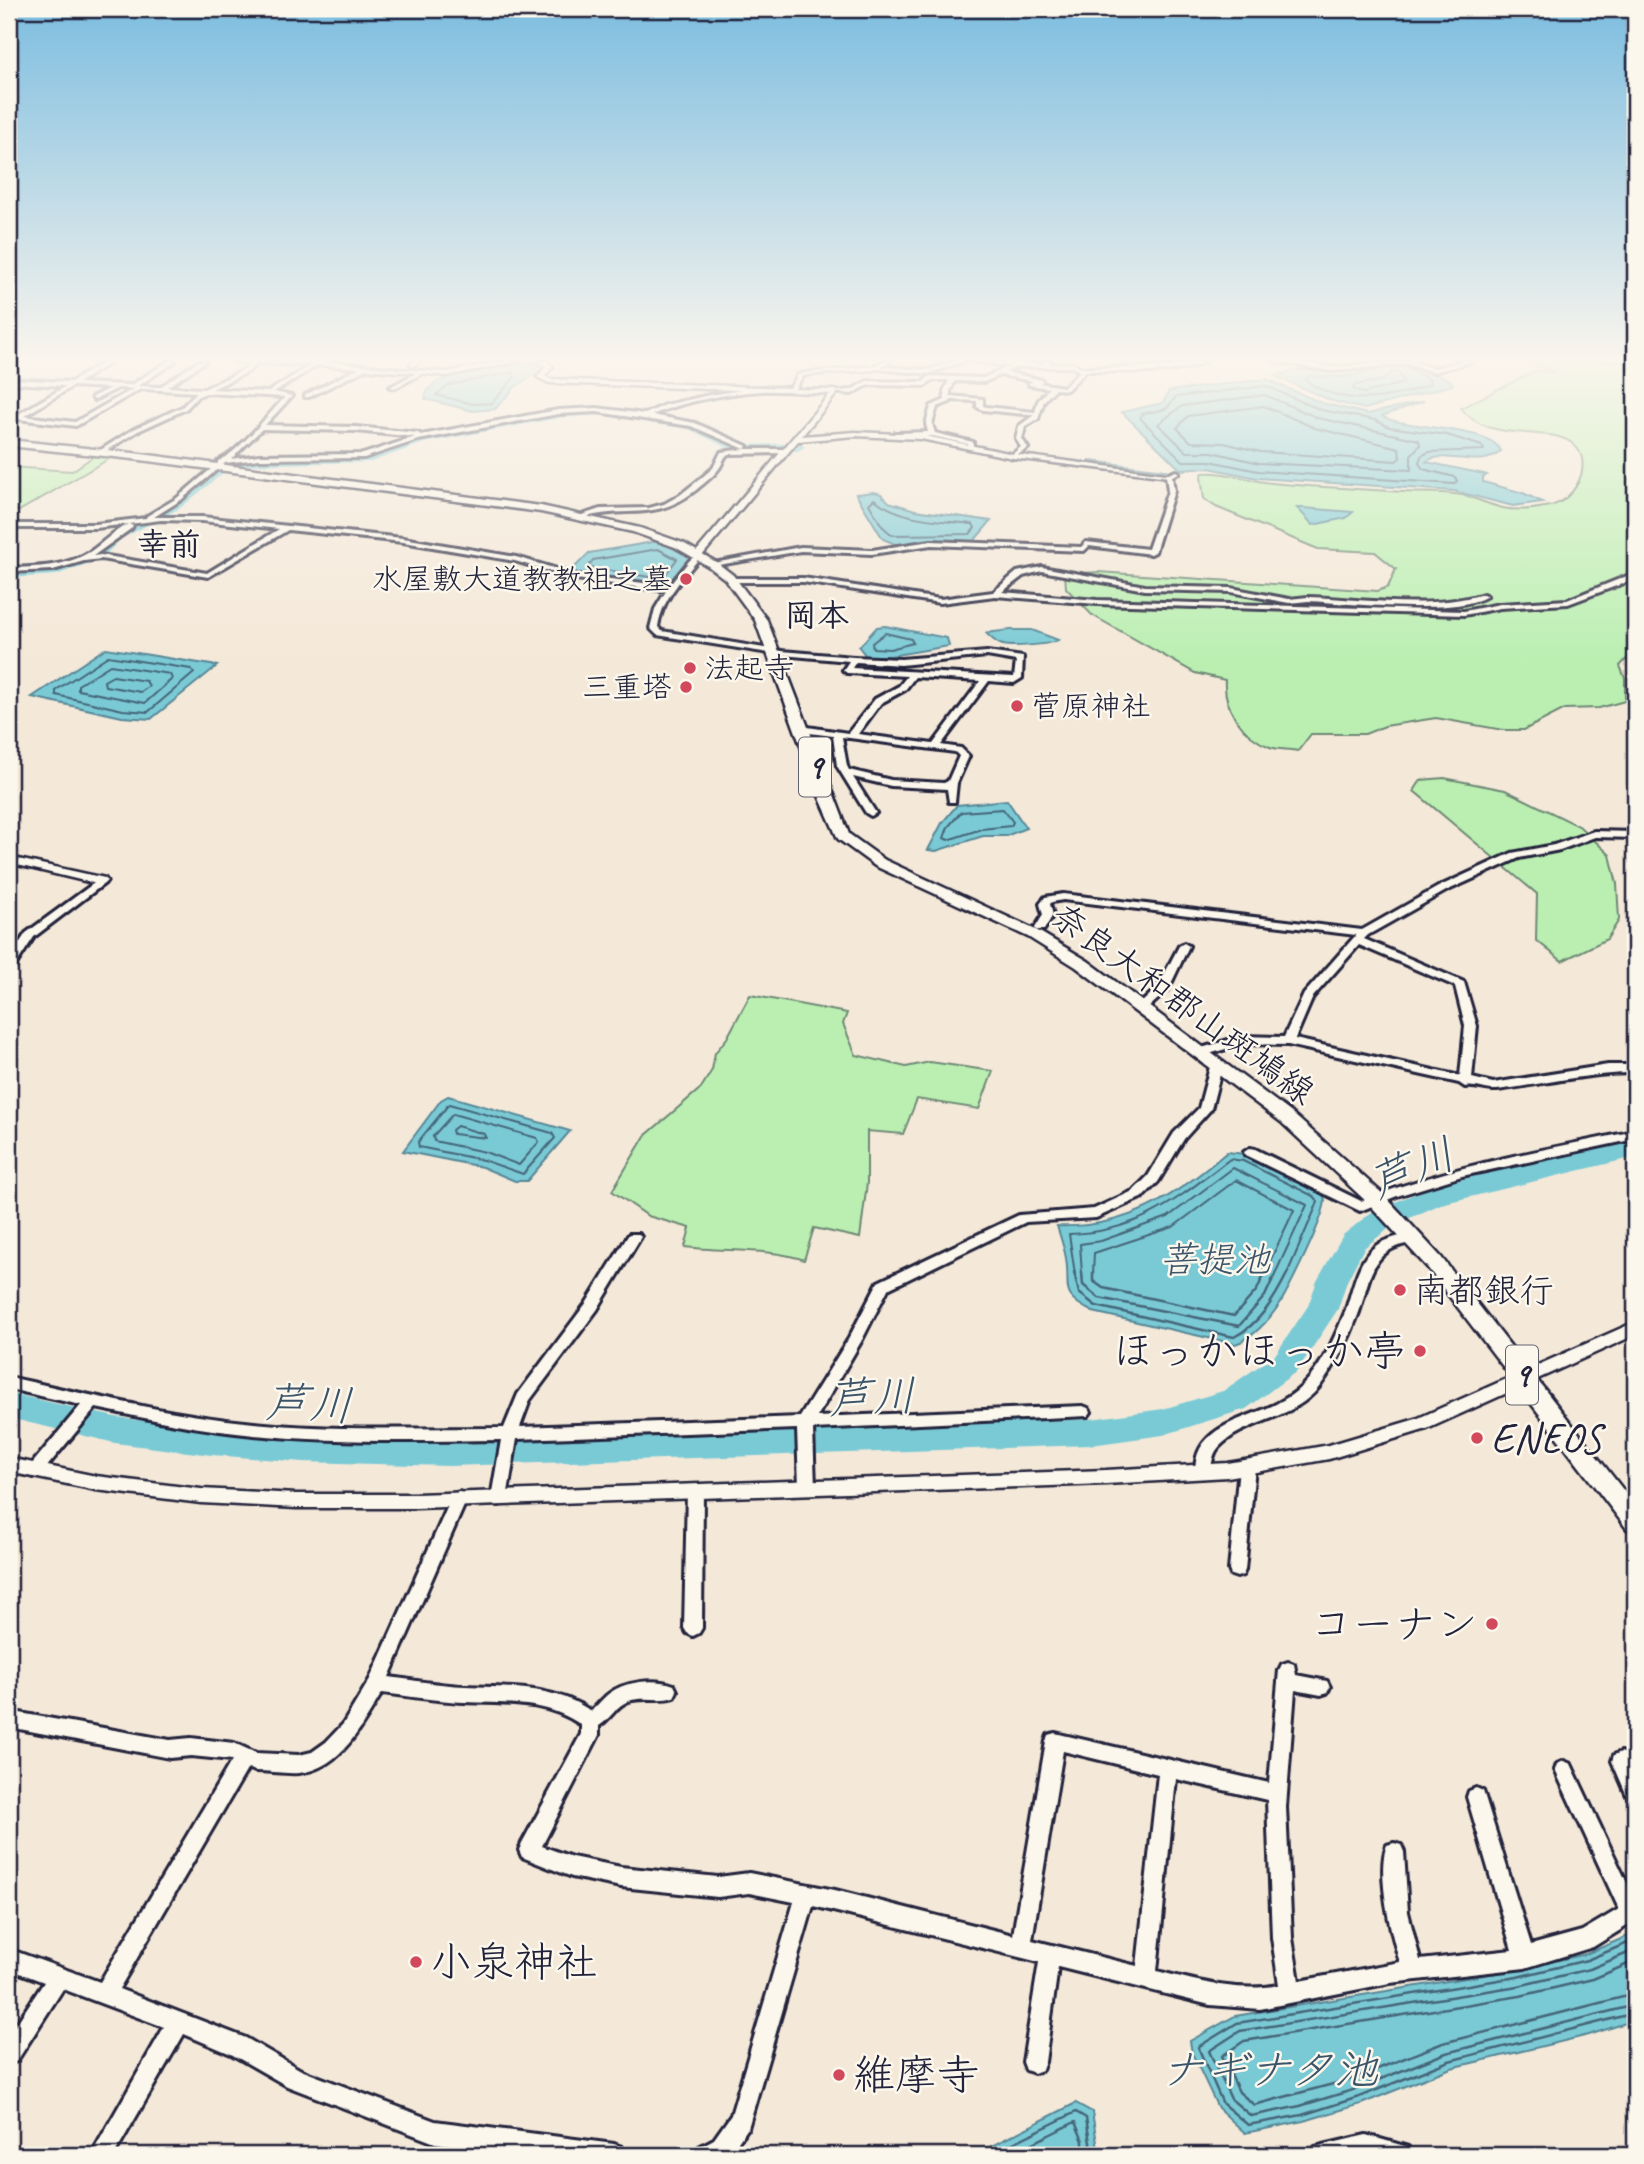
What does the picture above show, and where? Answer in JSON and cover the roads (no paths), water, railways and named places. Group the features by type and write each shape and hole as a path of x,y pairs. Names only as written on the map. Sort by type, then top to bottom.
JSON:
{"main road":[{"name":"奈良大和郡山斑鳩線","path":"180,462 582,516 636,530 698,555 712,564 731,580 756,613 774,651 801,729 844,836 880,863 1033,934 1082,964 1143,1007 1287,1118 1410,1234 1635,1522"}],"street":[{"path":"9,570 55,568 83,558 116,533 179,499 225,462"},
{"path":"220,467 240,462"},
{"path":"582,516 649,510 666,505 700,483 719,462"},
{"path":"776,462 671,589 654,624 660,634 774,651 854,659 901,662 987,654 1020,660 1017,678 985,680 942,674 912,675 847,670 854,659"},
{"path":"712,564 788,549 872,552 943,543 1084,549 1086,544 1151,552 1172,487 1172,474 1072,462"},
{"path":"9,526 96,526 161,518 288,527 403,540 516,559 569,576 671,589"},
{"path":"83,558 94,560 100,557 208,575 288,527"},
{"path":"995,594 1020,574 1042,569 1145,587 1231,590 1289,601 1308,598 1438,605 1467,602 1483,596"},
{"path":"731,580 803,580 940,601 995,594 1097,602 1464,613 1500,606 1568,602 1635,576"},
{"path":"850,736 874,704 903,689 912,675"},
{"path":"936,746 985,680"},
{"path":"801,729 955,749 963,754 952,783 952,800"},
{"path":"836,733 840,760 872,813"},
{"path":"846,772 891,783 946,786 952,783"},
{"path":"1288,1041 1308,996 1360,936 1441,889 1516,855 1556,848 1594,834 1635,835"},
{"path":"9,860 101,881"},
{"path":"9,967 30,935 101,881"},
{"path":"1040,928 1048,915 1045,904 1049,899 1063,897 1360,936 1461,984 1471,1026 1465,1083"},
{"path":"1143,1007 1162,990 1184,946"},
{"path":"1202,1052 1242,1040 1288,1041 1465,1083 1493,1087 1608,1069 1635,1069"},
{"path":"807,1487 805,1423 855,1340 883,1286 1024,1218 1097,1213 1138,1194 1153,1179 1179,1136 1205,1109 1217,1063"},
{"path":"1250,1152 1360,1206 1502,1163 1635,1135"},
{"path":"1202,1472 1201,1459 1206,1448 1217,1438 1280,1412 1306,1392 1338,1342 1371,1261 1380,1249 1410,1234"},
{"path":"499,1498 510,1432 523,1398 592,1306 634,1237"},
{"path":"9,1466 96,1483 247,1499 499,1498 1202,1472 1247,1467 1365,1442 1421,1424 1635,1328"},
{"path":"9,1382 163,1417 255,1429 408,1435 580,1432 1083,1412"},
{"path":"34,1471 92,1402"},
{"path":"1237,1570 1247,1467"},
{"path":"693,1628 695,1491"},
{"path":"9,1719 170,1749 191,1747 233,1752 255,1762 299,1764 317,1759 349,1730 377,1684 459,1499"},
{"path":"1291,1992 1282,1938 1277,1872 1278,1794 1288,1675 1321,1687"},
{"path":"377,1684 462,1694 534,1696 580,1712 590,1721 590,1735 529,1850 572,1867 621,1877 718,1887 749,1883 1210,1995 1259,2000 1413,1971 1525,1958 1586,1940 1633,1912 1564,1770"},
{"path":"590,1721 601,1717 613,1701 626,1692 668,1691"},
{"path":"1021,1947 1055,1741 1278,1794"},
{"path":"104,1995 244,1758"},
{"path":"1620,1761 1635,1792"},
{"path":"1146,1979 1168,1768"},
{"path":"1476,1797 1525,1958"},
{"path":"1394,1852 1394,1895 1399,1929 1413,1971"},
{"path":"707,2155 722,2147 740,2120 806,1895"},
{"path":"1034,2062 1050,1955"},
{"path":"9,1959 178,2022 237,2046 295,2078 435,2132 614,2155"},
{"path":"9,2053 59,1978"},
{"path":"102,2155 178,2022"},
{"path":"1323,2155 1366,2146 1400,2155"}],"water":[{"path":"1173,462 1426,462 1487,475 1483,477 1483,482 1523,493 1542,502 1513,506 1454,491 1257,478 1209,468 1180,469"},
{"path":"856,494 881,494 889,502 915,510 991,521 974,541 931,541 900,546 883,539"},
{"path":"1297,508 1353,512 1346,518 1313,525"},
{"path":"659,541 691,557 666,586 569,573 589,553"},
{"path":"885,626 947,638 949,646 890,656 866,656 859,647 877,627"},
{"path":"1032,630 1058,640 1039,645 1005,645 996,642 986,633"},
{"path":"106,648 217,666 151,719 122,717 32,697"},
{"path":"1007,800 1026,828 1006,836 983,836 936,851 928,850 942,823 957,805"},
{"path":"448,1096 570,1131 527,1181 515,1181 482,1167 403,1151 441,1100"},
{"name":"菩提池","path":"1227,1152 1245,1154 1322,1192 1325,1200 1313,1237 1291,1284 1279,1305 1260,1328 1235,1344 1093,1312 1070,1296 1066,1258 1057,1226 1106,1222 1149,1207 1189,1183"},
{"name":"ナギナタ池","path":"1635,1933 1635,2020 1589,2035 1451,2068 1361,2104 1304,2121 1245,2133 1218,2108 1192,2053 1190,2041 1235,2016 1515,1970 1586,1954"},
{"path":"1076,2103 1092,2112 1099,2155 974,2155"}],"waterway":[{"path":"9,573 56,570 95,556 116,536 175,505 223,466 234,462"},
{"path":"1050,462 1056,463"},
{"path":"1098,462 1171,471 1197,468"},
{"name":"芦川","path":"9,1406 115,1430 212,1442 303,1449 449,1453 1091,1432 1163,1422 1234,1400 1286,1363 1323,1309 1332,1281 1353,1242 1382,1219 1433,1196 1635,1148"}],"place":[{"name":"水屋敷大道教教祖之墓","path":"686,579"},
{"name":"法起寺","path":"690,668"},
{"name":"三重塔","path":"686,687"},
{"name":"菅原神社","path":"1017,706"},
{"name":"南都銀行","path":"1400,1290"},
{"name":"ほっかほっか亭","path":"1420,1351"},
{"name":"ENEOS","path":"1477,1438"},
{"name":"コーナン","path":"1492,1624"},
{"name":"小泉神社","path":"416,1962"},
{"name":"維摩寺","path":"839,2075"}],"district":[{"name":"幸前","path":"169,544"},
{"name":"岡本","path":"817,615"}]}
